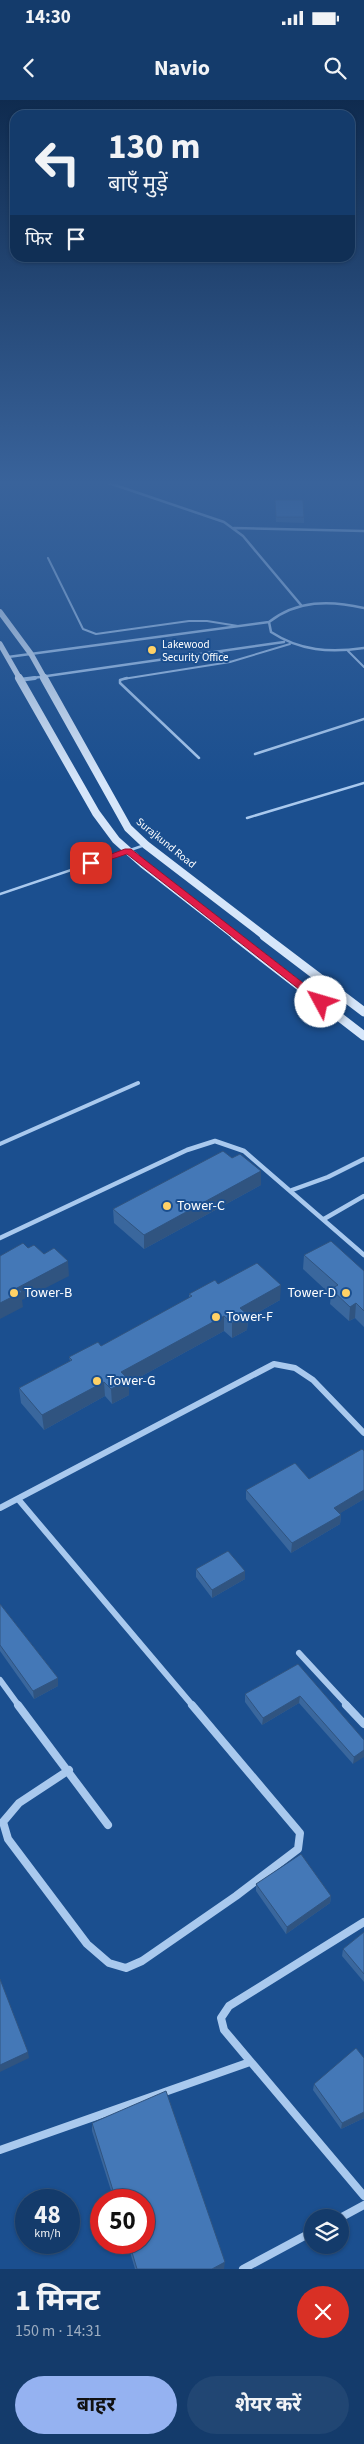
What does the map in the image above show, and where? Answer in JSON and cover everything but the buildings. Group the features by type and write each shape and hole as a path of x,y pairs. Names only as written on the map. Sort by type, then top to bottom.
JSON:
{"main road":[{"name":"Surajkund Road","path":"0,612 31,654 122,819 146,844 364,1012"},
{"path":"0,644 96,814 116,840 364,1036"}],"street":[{"path":"281,581 301,605"},
{"path":"8,657 270,622 280,612 301,605 327,603 364,607"},
{"path":"270,622 271,632 284,642 290,644 324,651 348,651 364,648"},
{"path":"20,680 284,642"},
{"path":"0,1238 187,1150 215,1141 244,1151 292,1190 364,1255"},
{"path":"292,1190 328,1177 364,1158"},
{"path":"324,1219 364,1196"},
{"path":"0,1508 274,1364 295,1368 313,1380 364,1433"},
{"path":"18,1499 300,1833 300,1843 298,1849 236,1896 142,1961 126,1968 109,1963 87,1944 25,1862 8,1839 3,1822 19,1803 69,1770"},
{"path":"299,1653 364,1724"},
{"path":"0,1680 69,1770 108,1825"},
{"path":"364,1922 229,2006 221,2018 224,2030 364,2196"},
{"path":"0,2150 250,2062"},
{"path":"349,2213 364,2205"},
{"path":"243,2269 304,2236"}],"lane":[{"path":"59,581 83,629 88,633 96,634 189,621 207,621 238,626"},
{"path":"199,758 120,683 120,680 132,676 230,662 290,644"},
{"path":"220,651 230,662"},
{"path":"348,651 364,668"},
{"path":"255,754 364,719"},
{"path":"247,818 364,783"},
{"path":"0,894 146,844"},
{"path":"0,1144 138,1083"}],"place":[{"name":"Lakewood Security Office","path":"152,650"},
{"name":"Tower-C","path":"167,1206"},
{"name":"Tower-B","path":"14,1293"},
{"name":"Tower-D","path":"346,1293"},
{"name":"Tower-F","path":"216,1317"},
{"name":"Tower-G","path":"97,1381"}],"route":[{"path":"91,863 128,851 321,1002"}]}
